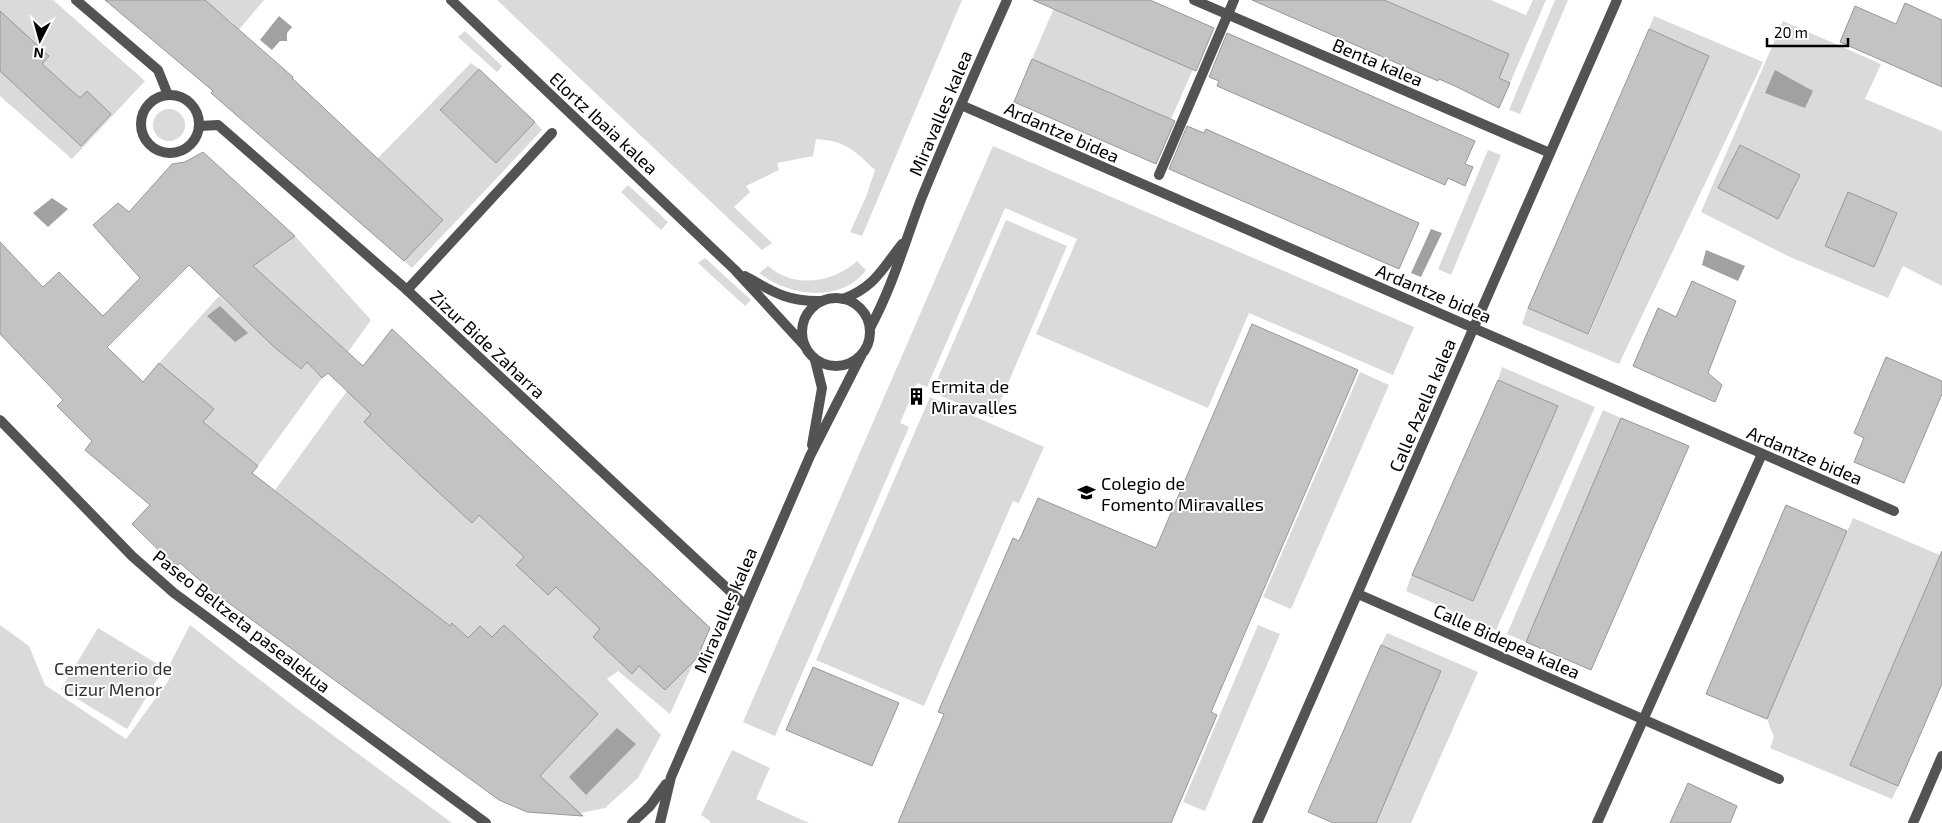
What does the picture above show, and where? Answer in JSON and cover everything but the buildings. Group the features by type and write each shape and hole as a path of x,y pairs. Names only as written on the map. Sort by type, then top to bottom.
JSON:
{"street":[{"path":"76,0 158,70 168,95"},
{"name":"Elortz Ibaia kalea","path":"452,0 735,270 805,346"},
{"name":"Miravalles kalea","path":"870,328 891,285 906,239 1007,0"},
{"name":"Benta kalea","path":"1194,0 1550,153"},
{"path":"1159,175 1234,0"},
{"name":"Calle Azella kalea","path":"1257,823 1617,0"},
{"path":"168,95 178,96 194,107 200,126 198,135 186,149 168,154 151,146 144,138 141,119 150,103 159,97 168,95"},
{"name":"Ardantze bidea","path":"961,105 1894,511"},
{"name":"Zizur Bide Zaharra","path":"200,126 218,125 407,290 745,605"},
{"path":"407,290 552,133"},
{"name":"Miravalles kalea","path":"843,299 870,285 886,269 906,239"},
{"name":"Elortz Ibaia kalea","path":"735,270 782,297 797,301 822,301"},
{"path":"843,299 861,309 867,318 870,338 861,356 843,366 832,366 815,360 805,346 802,336 803,324 807,315 822,301 843,299"},
{"name":"Miravalles kalea","path":"660,823 671,776 810,456 861,356"},
{"name":"Miravalles kalea","path":"810,456 822,388 815,360"},
{"name":"Paseo Beltzeta pasealekua","path":"0,420 132,556 174,593 486,823"},
{"path":"1597,823 1762,454"},
{"name":"Calle Bidepea kalea","path":"1358,594 1779,779"},
{"path":"1913,823 1942,756"},
{"name":"Miravalles kalea","path":"632,823 650,806 671,776"}],"green space":[{"path":"0,0 53,0 145,81 72,159 0,96"},
{"path":"204,0 264,0 198,78 192,73 234,24"},
{"path":"497,0 962,0 862,236 850,232 866,197 875,170 848,147 816,139 813,156 777,163 779,170 746,186 750,192 734,207 772,243 762,250"},
{"path":"1384,0 1491,0 1526,15 1533,0 1546,0 1510,83 1498,78 1509,54"},
{"path":"1555,0 1568,0 1520,114 1509,110"},
{"path":"1054,8 1193,69 1171,119 1032,59"},
{"path":"1654,16 1763,62 1619,364 1522,324 1528,307 1589,334 1709,56 1649,29"},
{"path":"1783,21 1881,64 1865,99 1942,131 1942,286 1903,266 1888,298 1790,257 1701,212"},
{"path":"465,31 502,66 497,72 458,37"},
{"path":"471,63 479,69 440,111 496,163 535,122 542,130 412,268 404,261 443,220 387,168 336,201"},
{"path":"169,109 175,110 180,114 184,119 184,131 180,136 175,140 169,141 163,140 158,136 154,131 153,125 154,119 158,114 163,110"},
{"path":"993,146 1414,327 1393,375 1249,313 1208,408 1036,334 1077,239 1005,208 927,387 917,383 900,423 909,427 775,736 743,722"},
{"path":"1488,150 1501,155 1451,275 1438,269"},
{"path":"628,185 668,222 661,230 621,192"},
{"path":"1006,220 1067,246 993,418 932,392"},
{"path":"295,236 371,320 348,352 253,266"},
{"path":"705,258 751,300 745,306 698,263"},
{"path":"857,261 866,270 855,281 843,288 829,292 814,293 784,287 759,273 768,266 789,278 813,280 837,274"},
{"path":"219,296 300,369 307,362 322,378 258,466 202,423 213,409 159,363"},
{"path":"392,329 710,627 670,714 618,671 607,679 661,735 638,778 605,808 575,814 540,776 598,714 504,626 492,637 480,626 468,638 453,623 450,626 275,490"},
{"path":"1502,367 1595,407 1496,630 1406,591 1412,574 1473,601 1558,407 1498,380"},
{"path":"1360,372 1389,385 1291,609 1263,597"},
{"path":"930,397 1044,447 1019,503 1013,501 924,706 816,660"},
{"path":"1603,410 1621,418 1526,642 1507,634"},
{"path":"1853,518 1942,556 1942,577 1932,573 1850,765 1898,786 1892,799 1770,748 1774,737 1767,719"},
{"path":"0,625 29,646 45,685 126,739 169,680 171,662 190,625 296,708 452,823 0,823"},
{"path":"1258,625 1280,634 1205,811 1183,802"},
{"name":"Cementerio de Cizur Menor","path":"98,628 164,668 127,729 61,689"},
{"path":"1387,633 1478,672 1411,823 1375,823 1441,671 1381,645"},
{"path":"732,750 770,768 756,799 809,823 710,823 701,815"}],"shaded area":[{"path":"279,16 292,27 287,33 287,41 280,41 272,50 260,40"},
{"path":"1775,70 1813,91 1805,108 1765,93"},
{"path":"52,198 68,209 48,227 33,213"},
{"path":"1431,229 1442,233 1421,277 1411,273"},
{"path":"1706,250 1745,266 1738,281 1702,265"},
{"path":"220,306 248,333 235,342 207,316"},
{"path":"617,728 636,744 586,795 569,777"}],"place":[{"name":"Ermita de Miravalles","path":"917,396"},
{"name":"Colegio de Fomento Miravalles","path":"1087,493"}]}
